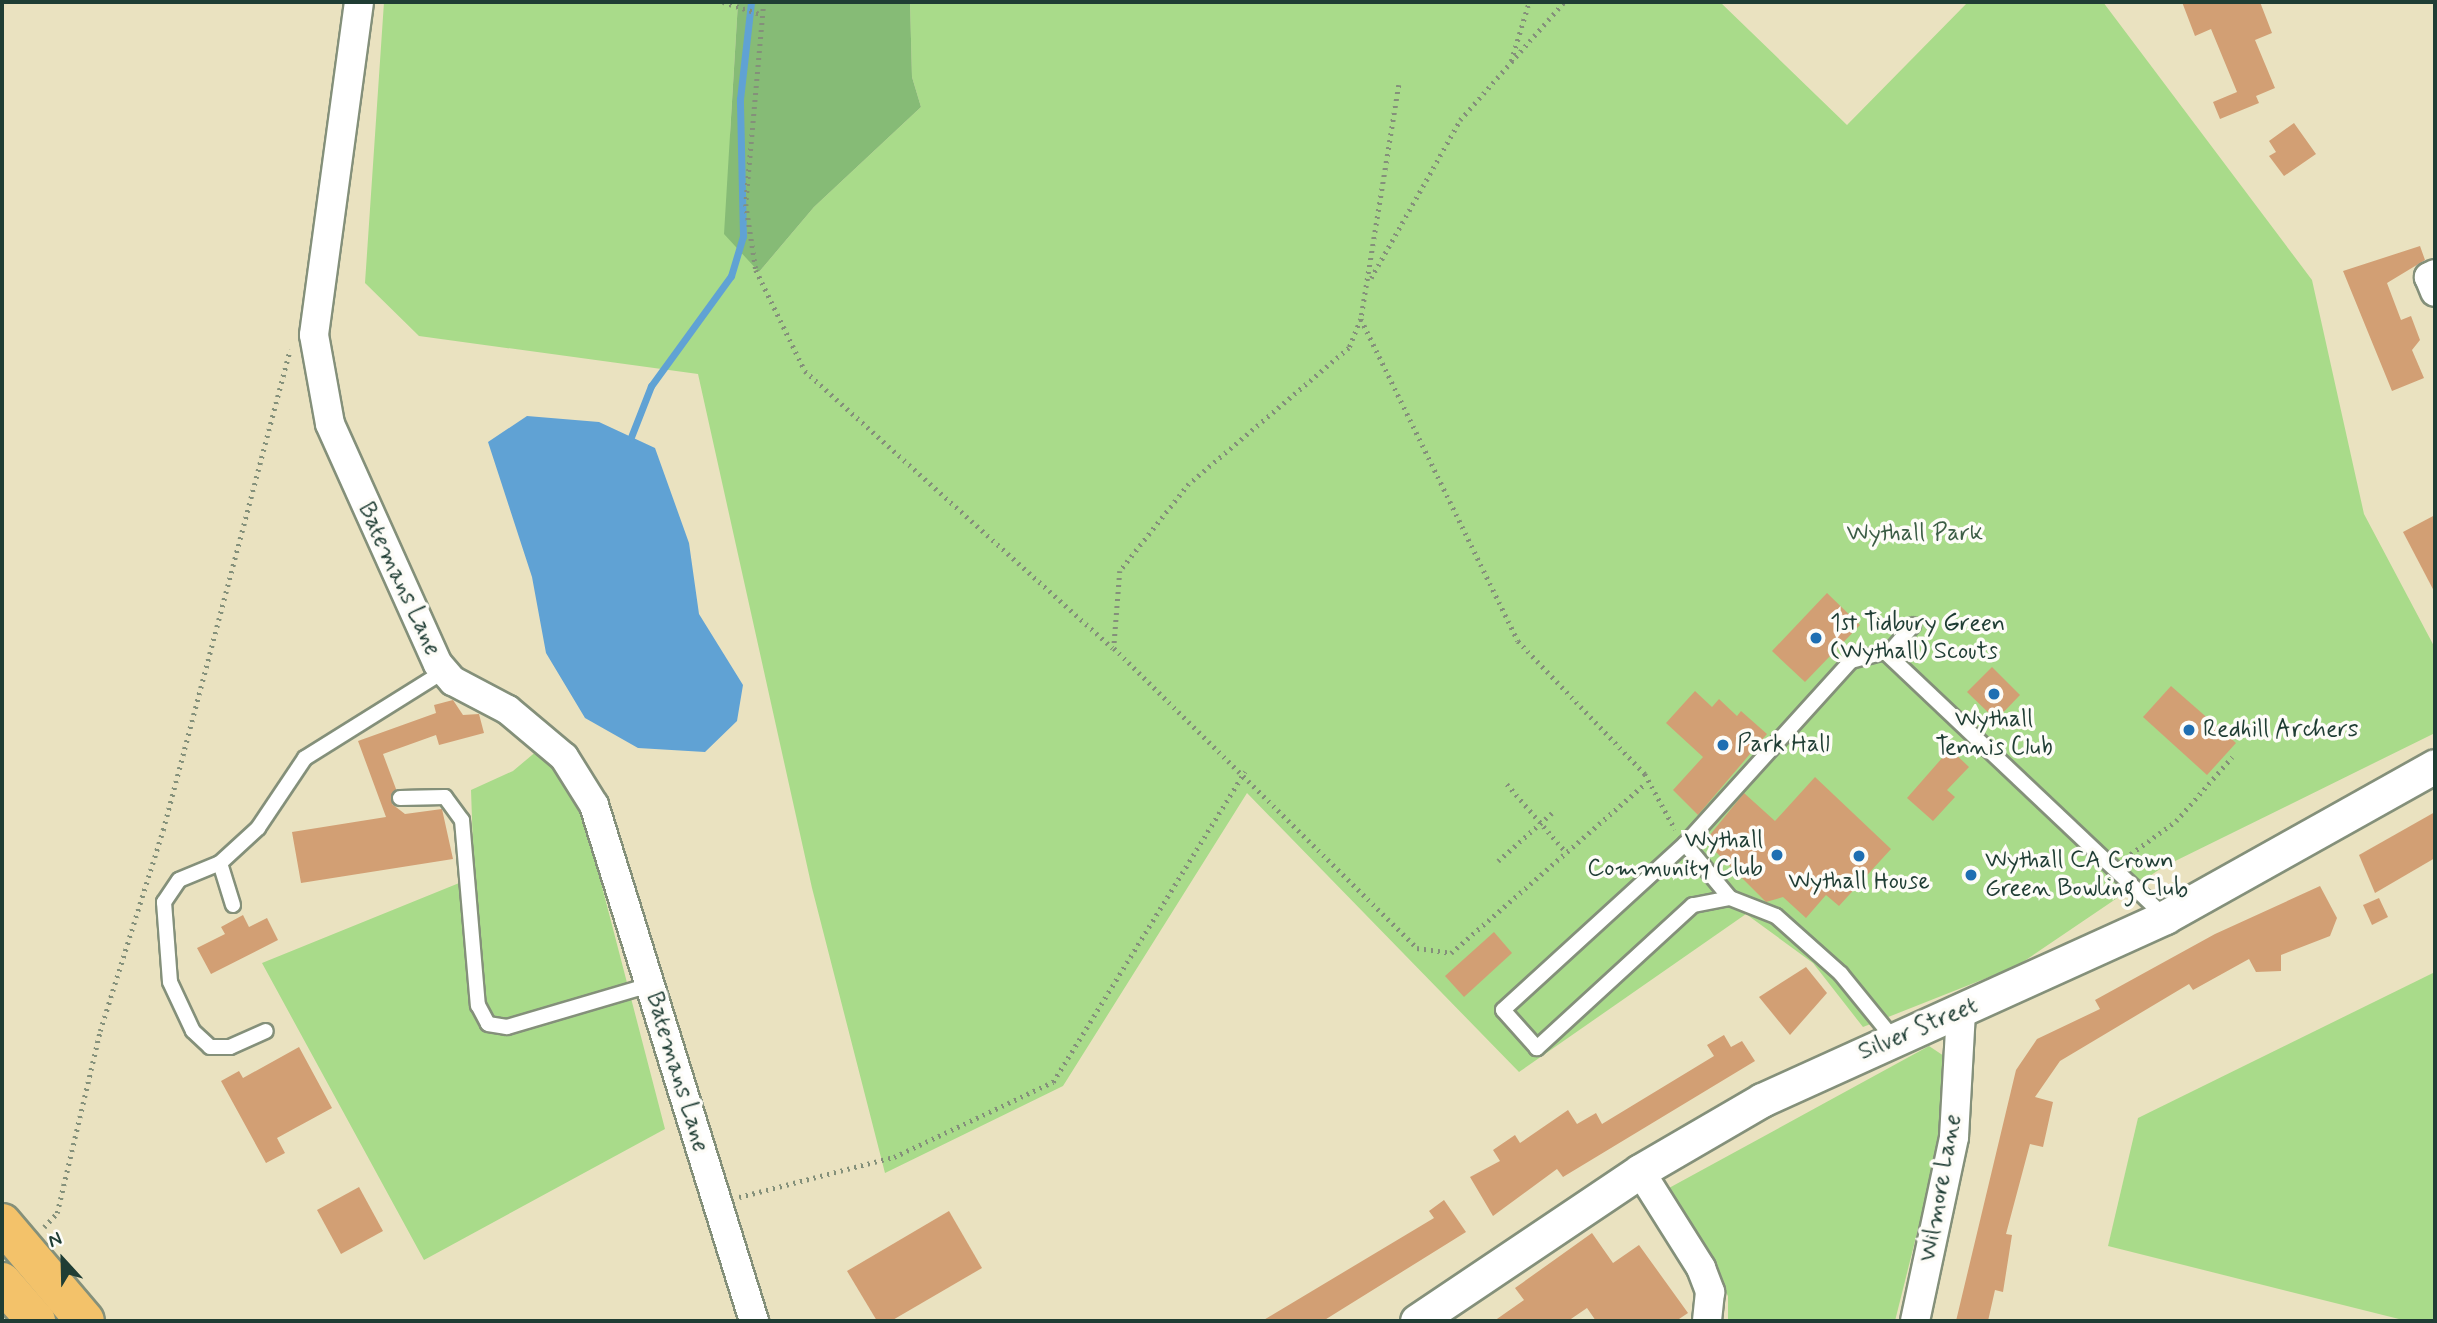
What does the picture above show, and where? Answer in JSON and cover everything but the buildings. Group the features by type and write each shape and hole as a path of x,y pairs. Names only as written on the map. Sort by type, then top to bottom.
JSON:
{"highway":[{"path":"12,1237 85,1321"},
{"path":"2,1282 36,1321"}],"street":[{"name":"Batemans Lane","path":"359,2 320,270 318,378 330,424 411,614 444,671 527,724 582,783 650,985 754,1321"},
{"path":"2435,274 2430,277 2435,292"},
{"name":"Silver Street","path":"1417,1321 1640,1171 1762,1100 1893,1038 1961,1012 2165,917 2435,766"},
{"name":"Wilmore Lane","path":"1915,1321 1954,1137 1961,1012"},
{"path":"1640,1171 1701,1268 1710,1292 1707,1321"}],"lane":[{"path":"1888,654 1913,625"},
{"path":"1730,898 1693,905 1537,1048 1503,1010 1685,844 1852,661 1869,651 1888,654 2165,917"},
{"path":"266,1031 230,1047 210,1046 193,1031 170,982 164,902 179,880 220,863 258,828 305,758 444,671"},
{"path":"400,798 446,797 462,820 478,1005 488,1024 507,1027 650,985"},
{"path":"1685,844 1730,898 1776,916 1841,974 1893,1038"},
{"path":"220,863 218,874 233,905"}],"path":[{"path":"723,2 759,15"},
{"path":"764,2 759,15 746,204 756,270 805,371 1114,648 1245,771 1417,948 1451,953 1645,784"},
{"path":"1511,63 1529,2"},
{"path":"1369,282 1460,120 1564,2"},
{"path":"1114,648 1119,571 1189,484 1349,348 1361,319 1369,282 1399,85"},
{"path":"1361,319 1518,641 1645,774 1645,784 1685,844"},
{"path":"12,1237 57,1213 100,1031 163,830 293,336"},
{"path":"2113,867 2176,821 2232,757"},
{"path":"718,1202 894,1157 1053,1082 1245,771"},
{"path":"1507,784 1566,852"},
{"path":"1498,861 1553,813"}],"green space":[{"name":"Wythall Park","path":"384,2 738,2 730,134 759,272 814,207 921,107 912,77 910,2 1720,2 1847,125 1968,2 2103,2 2312,280 2364,514 2435,648 2435,733 2163,867 2017,966 1863,1027 1813,963 1746,914 1519,1072 1247,793 1063,1086 885,1173 812,888 698,374 419,336 365,283"},
{"path":"738,2 910,2 912,77 921,107 814,207 759,272 724,234"},
{"path":"538,750 579,798 665,1129 424,1260 262,963 474,877 471,790 513,771"},
{"path":"2435,972 2435,1321 2407,1321 2108,1246 2138,1118"},
{"path":"1929,1046 1947,1058 1935,1161 1895,1321 1728,1321 1728,1296 1669,1188"}],"water":[{"path":"527,416 599,422 655,448 689,543 699,614 743,685 737,721 705,752 638,748 585,718 546,653 532,577 488,442"}],"waterway":[{"path":"631,437 651,386 731,276 743,236 740,99 751,2"}],"place":[{"name":"1st Tidbury Green (Wythall) Scouts","path":"1816,638"},
{"name":"Wythall Tennis Club","path":"1994,694"},
{"name":"Redhill Archers","path":"2189,730"},
{"name":"Park Hall","path":"1723,745"},
{"name":"Wythall Community Club","path":"1777,855"},
{"name":"Wythall House","path":"1859,856"},
{"name":"Wythall CA Crown Green Bowling Club","path":"1971,875"}]}
